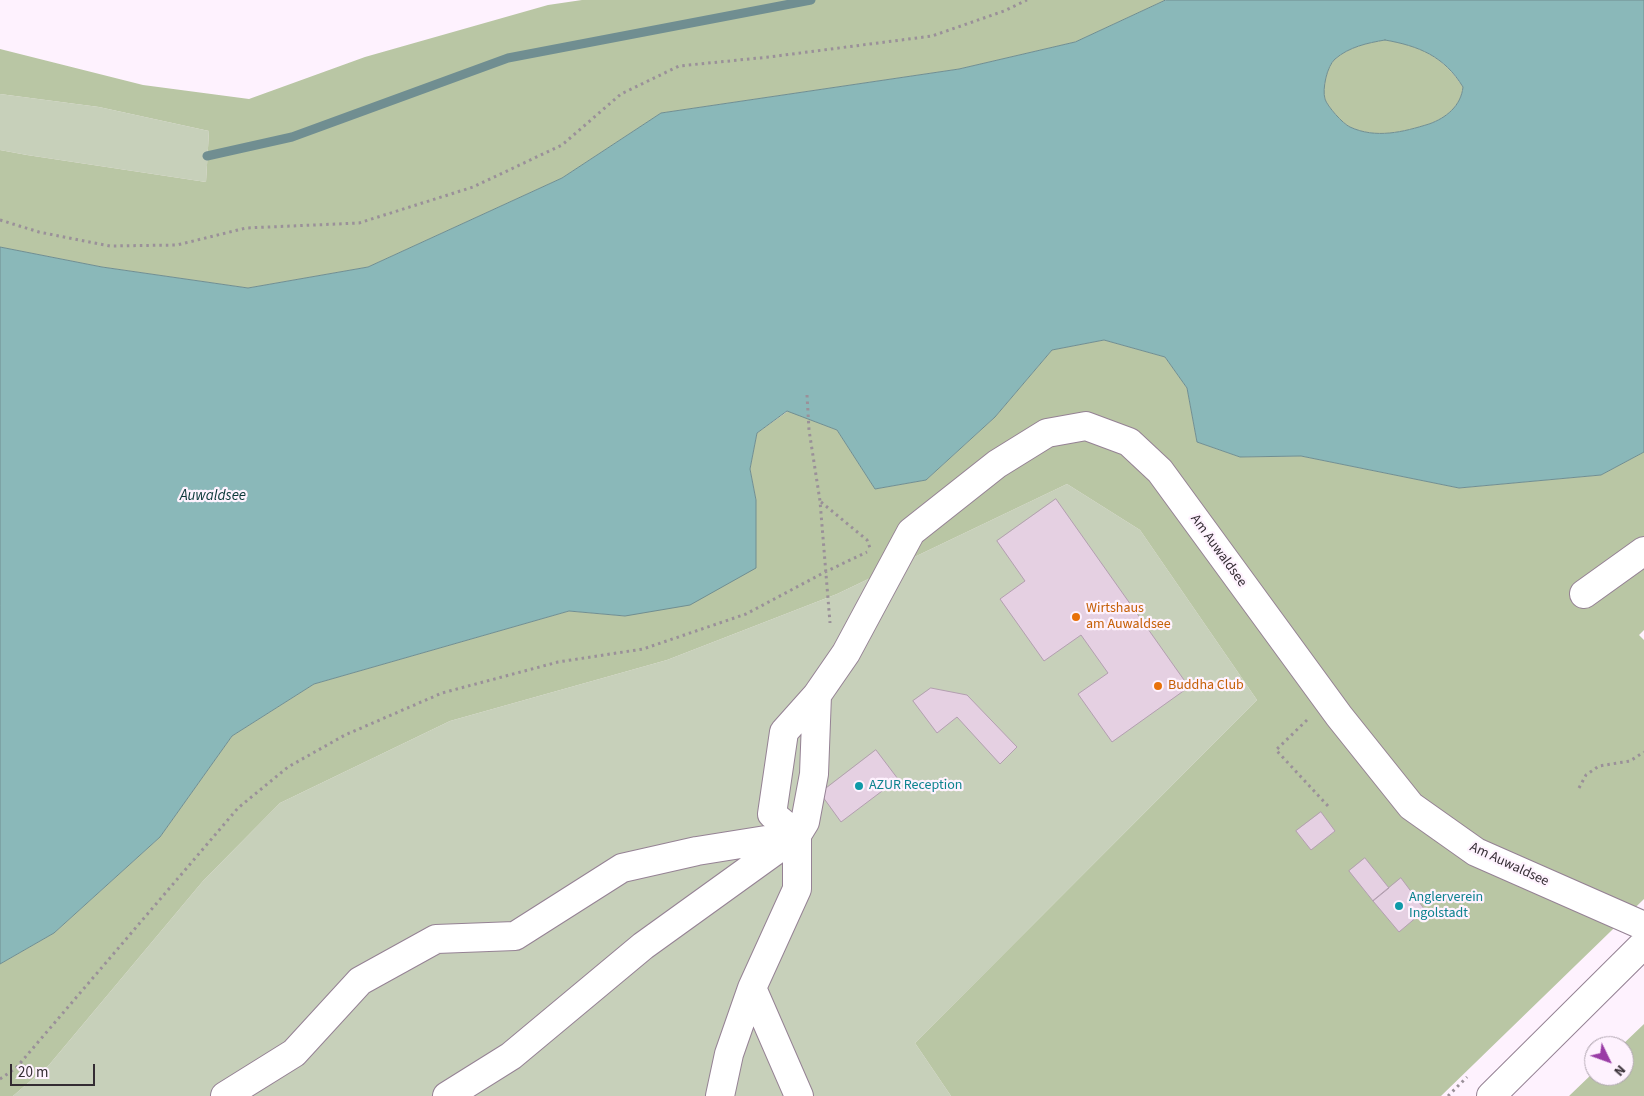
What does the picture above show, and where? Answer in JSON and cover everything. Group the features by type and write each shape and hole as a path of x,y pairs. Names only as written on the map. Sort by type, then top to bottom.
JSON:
{"street":[{"name":"Am Auwaldsee","path":"801,829 772,814 784,732 817,695 846,652 911,532 997,464 1047,433 1086,426 1129,442 1160,471 1328,700 1411,806 1476,852 1644,926"},
{"path":"1584,594 1644,551"},
{"path":"720,1096 730,1054 752,988 797,890 801,829 814,774 817,695"},
{"path":"225,1096 294,1054 360,981 436,939 515,936 622,868 801,829"},
{"path":"447,1096 511,1056 643,946 801,829"},
{"path":"1491,1096 1644,944"},
{"path":"752,988 799,1096"}],"path":[{"path":"0,220 39,232 110,246 177,245 246,228 359,223 473,187 562,145 621,94 680,66 769,57 932,36 1004,11 1027,0"},
{"path":"807,395 809,430 820,501 832,645 846,652"},
{"path":"820,501 867,540 870,551"},
{"path":"0,1079 16,1068 238,808 288,767 345,735 442,693 558,662 643,649 746,614 825,572 911,532"},
{"path":"1328,700 1276,750 1328,806"},
{"path":"1579,788 1586,775 1599,766 1630,761 1644,752"}],"shaded area":[{"path":"582,0 1166,0 1075,42 959,69 661,113 562,178 368,267 248,288 102,267 0,247 0,150 206,182 209,131 99,107 0,94 0,49 143,85 249,99 365,57 548,5"},
{"path":"1385,40 1398,42 1430,54 1455,76 1463,87 1462,94 1456,105 1447,115 1429,124 1409,130 1390,133 1370,133 1350,127 1329,106 1325,99 1324,90 1332,62 1340,55 1352,49"},
{"path":"0,94 99,107 209,131 206,182 0,150"},
{"path":"1104,340 1165,357 1187,388 1197,442 1240,457 1301,456 1459,488 1601,475 1644,452 1644,630 1639,635 1644,640 1644,899 1441,1096 951,1096 915,1043 1257,700 1140,530 1067,484 837,594 667,660 450,721 280,803 203,881 49,1065 13,1096 0,1096 0,964 54,933 160,837 232,736 314,684 569,611 625,616 756,500 750,469 757,433 788,411 837,430 875,489 926,480 995,417 1052,350"},
{"path":"1067,484 1140,530 1257,700 915,1043 951,1096 13,1096 49,1065 203,881 280,803 450,721 667,660 837,594"},
{"path":"1644,1024 1644,1096 1569,1096 1584,1082 1584,1086 1634,1086 1634,1036 1631,1036"}],"water":[{"name":"Auwaldsee","path":"1166,0 1644,0 1644,452 1601,475 1459,488 1301,456 1240,457 1197,442 1187,388 1165,357 1104,340 1052,350 995,417 926,480 875,489 837,430 787,411 757,433 750,469 756,500 756,568 690,605 625,616 569,611 314,684 232,736 160,837 54,933 0,964 0,247 102,267 248,288 368,267 562,178 661,113 959,69 1075,42","holes":["1385,40 1420,49 1430,54 1448,67 1456,76 1463,87 1462,94 1456,105 1447,115 1429,124 1390,133 1360,131 1350,127 1336,115 1324,95 1325,84 1332,62 1346,51 1358,46"]}],"building":[{"name":"Wirtshaus am Auwaldsee","path":"1056,499 1189,687 1112,742 1078,694 1108,673 1081,635 1044,661 1000,599 1025,581 997,541"},
{"path":"931,688 967,695 1017,747 1000,764 957,717 937,733 913,701"},
{"name":"AZUR Reception","path":"876,750 898,779 841,822 820,793"},
{"path":"1321,812 1335,831 1311,850 1296,831"},
{"path":"1365,858 1389,888 1373,901 1349,871"},
{"name":"Anglerverein Ingolstadt","path":"1401,878 1425,910 1399,932 1373,901"}],"waterway":[{"path":"207,156 292,137 508,58 811,0"}],"place":[{"name":"Wirtshaus am Auwaldsee","path":"1076,617"},
{"name":"Buddha Club","path":"1158,686"},
{"name":"AZUR Reception","path":"859,786"},
{"name":"Anglerverein Ingolstadt","path":"1399,906"}]}
